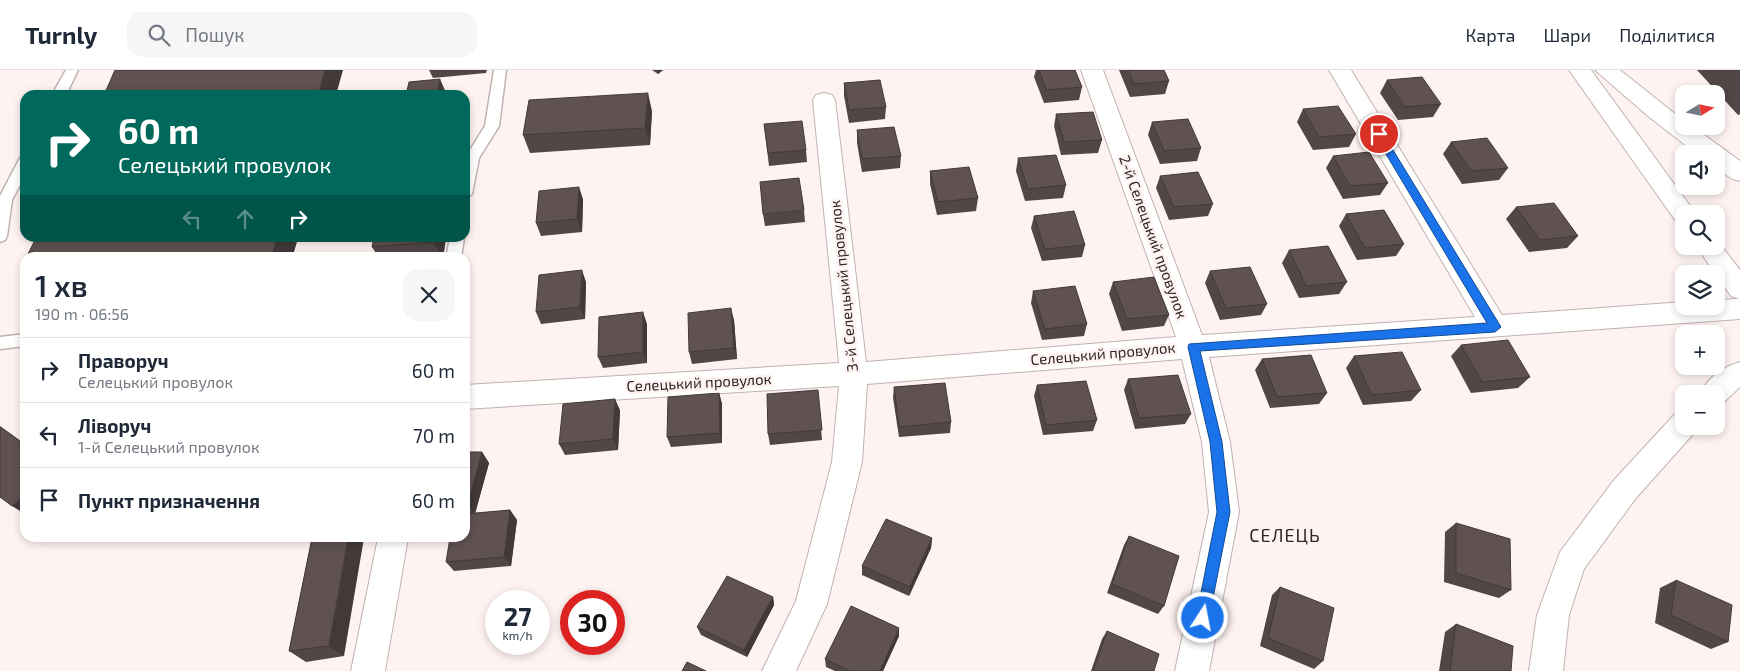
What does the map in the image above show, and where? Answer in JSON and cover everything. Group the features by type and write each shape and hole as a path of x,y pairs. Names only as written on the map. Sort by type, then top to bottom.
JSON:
{"street":[{"name":"2-й Селецький провулок","path":"1092,70 1193,347 1216,442 1224,512 1192,671"},
{"path":"1340,70 1495,327"},
{"path":"1580,70 1678,205"},
{"path":"1606,70 1701,145"},
{"name":"3-й Селецький провулок","path":"779,671 811,604 848,462 854,374 824,100"},
{"path":"1725,162 1740,173"},
{"path":"1715,255 1740,290"},
{"name":"Селецький провулок","path":"470,397 854,374 1193,347 1740,309"},
{"path":"1723,385 1740,373"},
{"path":"1546,671 1553,615 1571,562 1625,489 1675,434"},
{"path":"368,671 392,542"}],"lane":[{"path":"62,90 72,70"},
{"path":"470,168 472,158 492,126 500,70"},
{"path":"0,236 3,200 20,170"},
{"path":"0,343 20,341"}],"building":[{"path":"115,70 325,70 319,90 106,90"},
{"path":"1039,70 1075,70 1082,87 1046,90"},
{"path":"1128,70 1164,70 1169,81 1134,84"},
{"path":"1422,77 1441,104 1405,107 1387,80"},
{"path":"440,79 438,90 407,90 409,82"},
{"path":"880,80 886,107 849,110 844,83"},
{"path":"648,93 645,128 523,135 529,100"},
{"path":"1338,106 1356,134 1319,137 1303,109"},
{"path":"1093,112 1102,140 1064,142 1056,114"},
{"path":"1188,119 1201,148 1164,151 1152,122"},
{"path":"802,121 806,150 768,153 764,124"},
{"path":"894,127 901,156 862,159 857,130"},
{"path":"1487,138 1508,168 1471,171 1451,142"},
{"path":"1369,152 1388,183 1350,186 1333,156"},
{"path":"1056,155 1066,185 1028,189 1018,158"},
{"path":"969,167 978,198 938,202 930,171"},
{"path":"1198,172 1213,204 1174,207 1160,176"},
{"path":"799,178 804,210 763,214 760,182"},
{"path":"579,187 577,219 536,223 539,191"},
{"path":"1554,203 1578,236 1540,240 1516,207"},
{"path":"1384,210 1404,244 1365,248 1346,214"},
{"path":"1074,211 1085,245 1045,249 1034,216"},
{"path":"34,242 276,242 273,252 29,252"},
{"path":"373,242 433,242 372,247"},
{"path":"1328,246 1347,282 1306,286 1289,250"},
{"path":"1250,267 1267,304 1226,308 1210,271"},
{"path":"582,270 580,307 536,312 539,275"},
{"path":"1154,277 1169,315 1127,319 1113,282"},
{"path":"1075,286 1087,324 1045,329 1033,291"},
{"path":"731,308 734,348 689,352 688,313"},
{"path":"643,312 643,352 598,357 599,317"},
{"path":"1508,340 1530,377 1482,382 1461,345"},
{"path":"1402,352 1421,390 1372,395 1354,356"},
{"path":"1311,355 1327,393 1277,397 1262,359"},
{"path":"1178,375 1191,414 1139,418 1128,379"},
{"path":"1086,381 1097,420 1046,425 1037,385"},
{"path":"945,383 951,422 899,427 894,387"},
{"path":"818,390 822,430 768,434 767,394"},
{"path":"719,393 720,433 667,437 668,397"},
{"path":"615,399 613,439 559,444 563,404"},
{"path":"0,427 20,441 20,499 12,506 0,497"},
{"path":"470,452 482,452 470,497"},
{"path":"510,510 504,557 446,562 449,542 470,542 470,514"},
{"path":"886,519 932,538 910,587 862,566"},
{"path":"1456,523 1510,539 1511,590 1456,573"},
{"path":"1129,536 1179,556 1164,606 1112,584"},
{"path":"311,542 347,542 329,646 289,651"},
{"path":"727,576 773,597 744,650 697,627"},
{"path":"1676,580 1732,605 1728,642 1671,615"},
{"path":"1280,587 1334,608 1323,661 1268,638"},
{"path":"851,606 899,628 880,671 849,671 825,659"},
{"path":"1456,624 1513,646 1511,671 1450,671"},
{"path":"1107,631 1159,654 1154,671 1093,671"},
{"path":"687,662 706,671 682,671"}],"district":[{"name":"СЕЛЕЦЬ","path":"1285,536"}],"route":[{"path":"1203,618 1224,512 1216,442 1193,347 1495,327 1379,134"}]}
